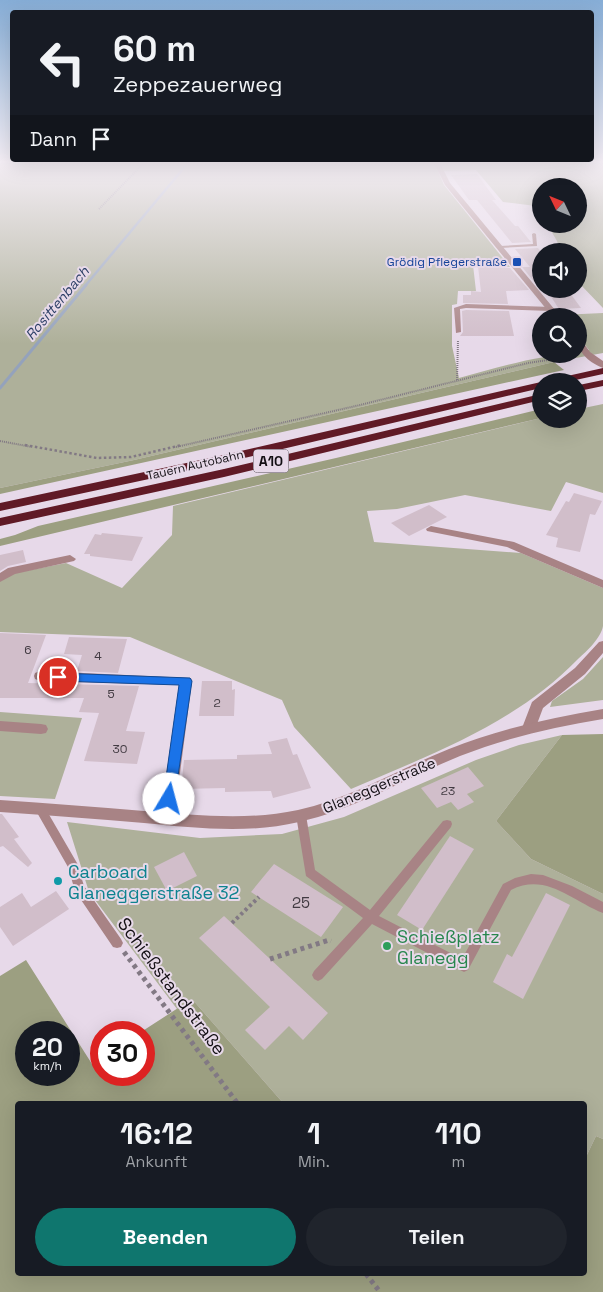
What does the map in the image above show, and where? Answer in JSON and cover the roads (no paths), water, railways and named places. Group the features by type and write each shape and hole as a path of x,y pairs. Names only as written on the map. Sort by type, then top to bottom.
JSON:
{"highway":[{"path":"587,386 603,383"},
{"name":"Tauern Autobahn","path":"0,507 219,460 532,387"},
{"name":"Tauern Autobahn","path":"0,522 532,400"}],"street":[{"path":"480,223 550,308"},
{"path":"587,353 603,365"},
{"path":"431,529 510,544 603,584"},
{"path":"0,578 12,571 70,559"},
{"path":"529,728 537,705 580,671 603,646"},
{"path":"40,676 186,681 167,819"},
{"name":"Glaneggerstraße","path":"0,806 238,824 272,821 301,815 359,796 437,760 497,737 529,728 603,714"},
{"path":"0,726 41,729"}],"lane":[{"path":"500,247 535,245 534,234"},
{"path":"458,332 457,308 459,307 532,308"},
{"name":"Schießstandstraße","path":"40,809 73,866 79,888 117,943"},
{"path":"301,815 310,873 371,917 464,966 507,886 515,880 528,878 545,879 603,908"},
{"path":"318,975 371,917 446,824"}],"waterway":[{"name":"Rosittenbach","path":"85,286 138,223"},
{"name":"Rosittenbach","path":"0,388 86,285"}],"place":[{"name":"Grödig Pflegerstraße","path":"517,262"},
{"name":"Carboard Glaneggerstraße 32","path":"58,881"},
{"name":"Schießplatz Glanegg","path":"387,946"}]}
